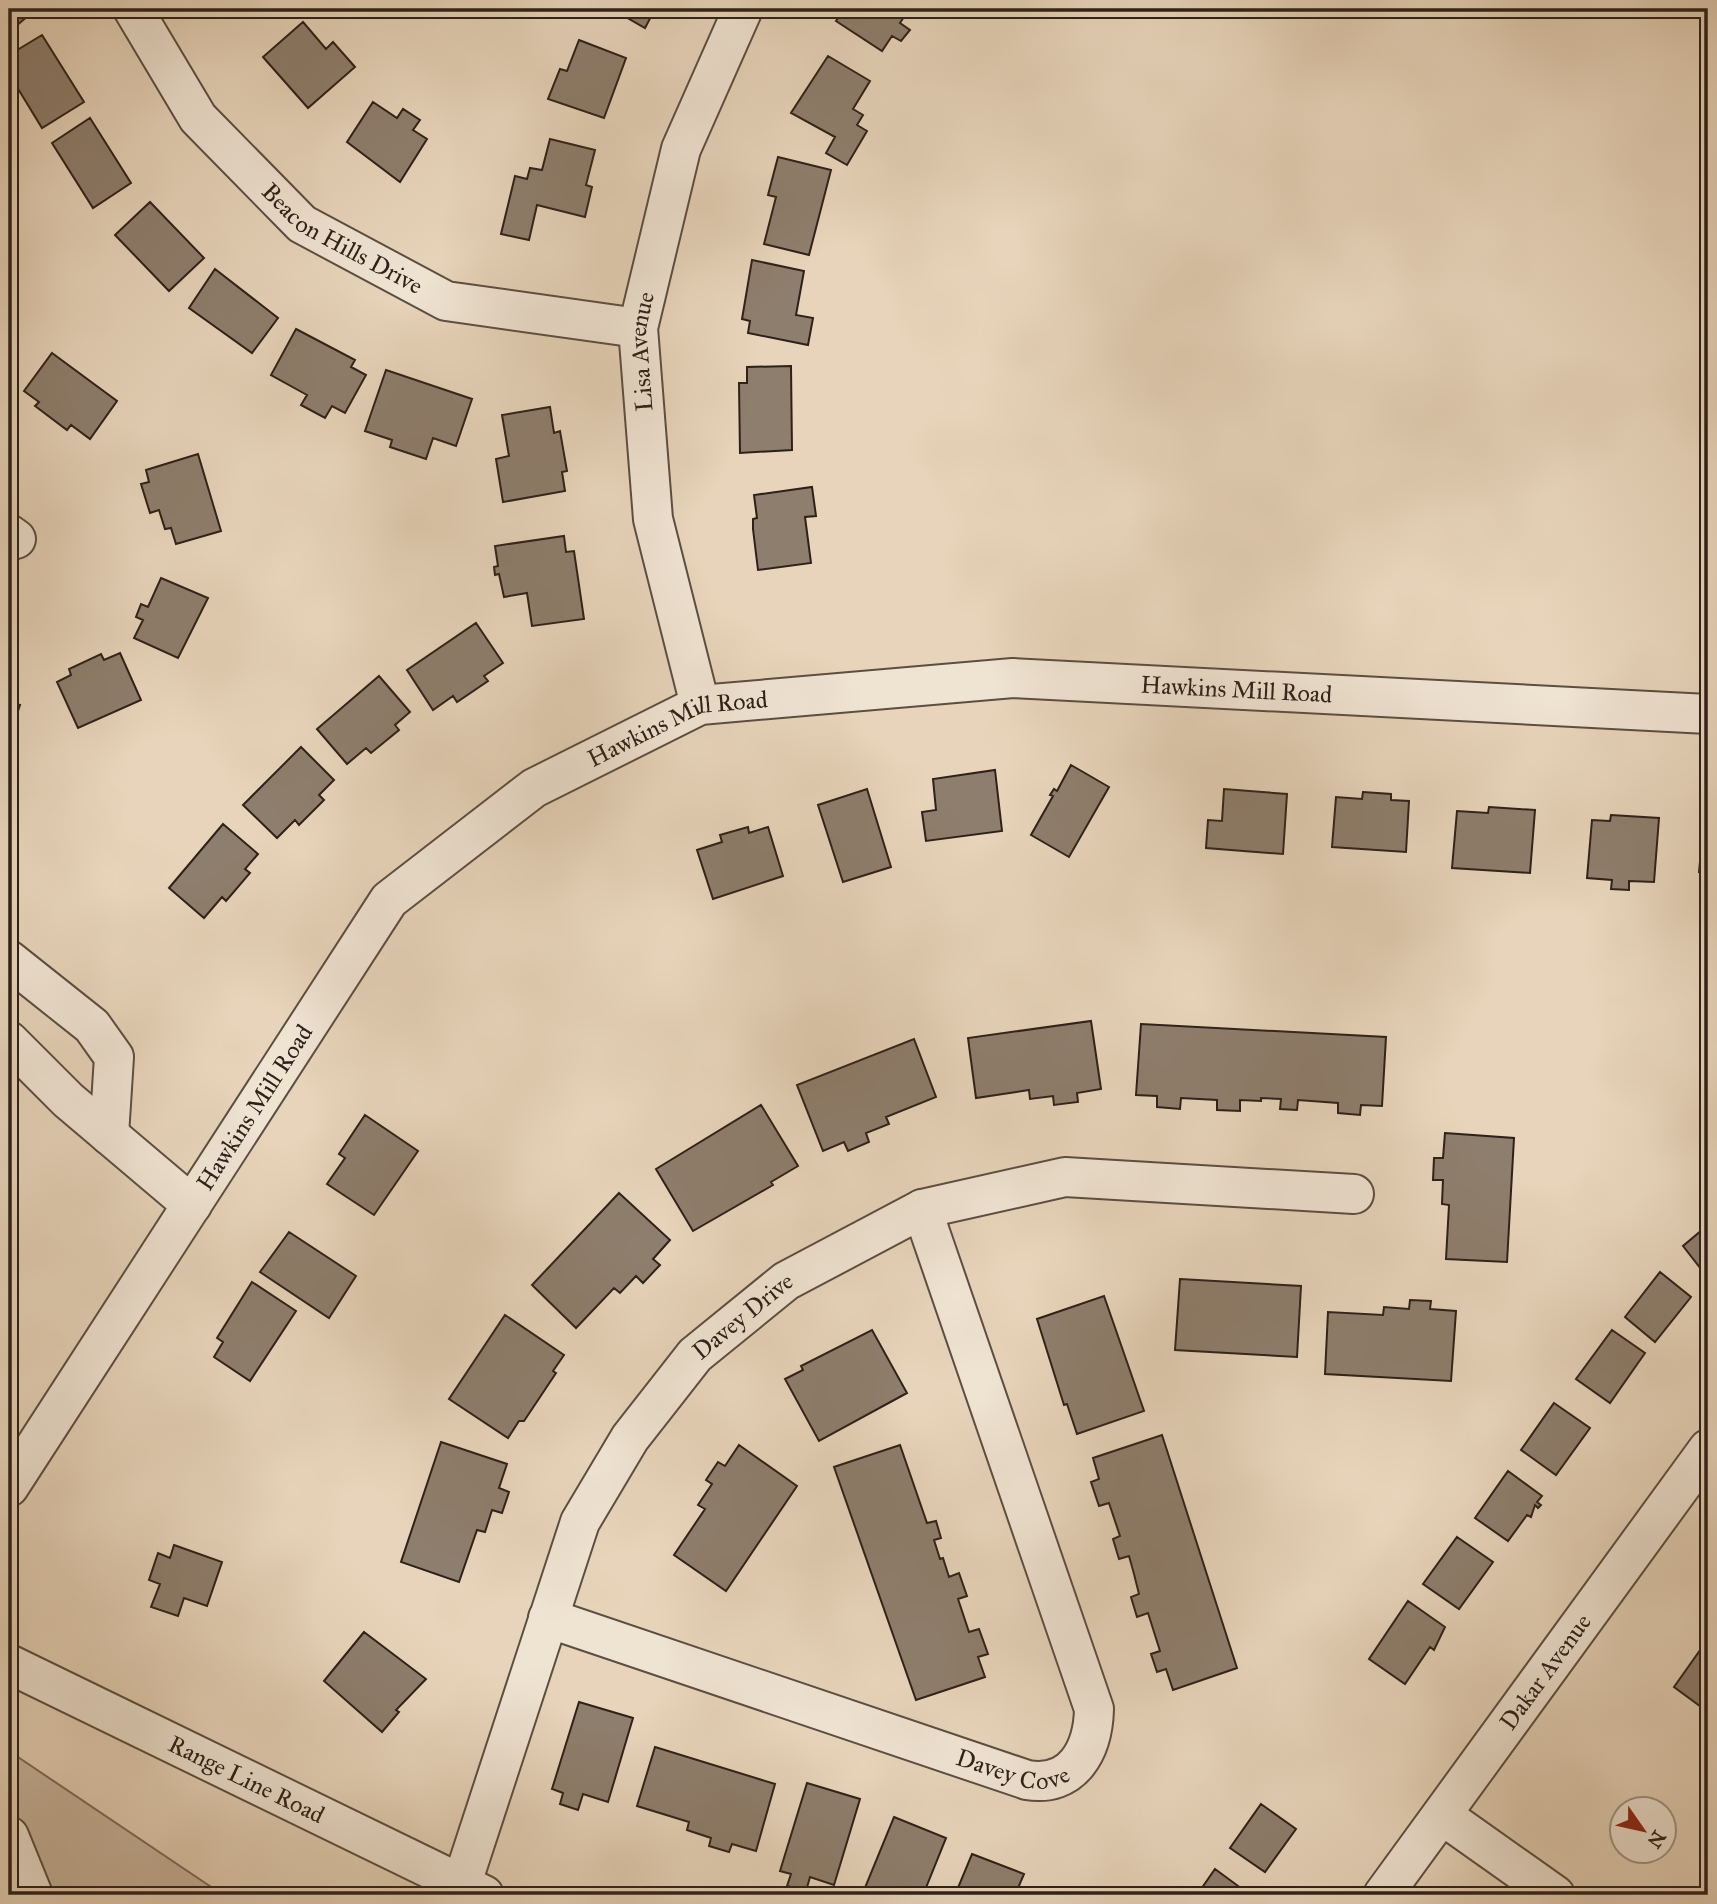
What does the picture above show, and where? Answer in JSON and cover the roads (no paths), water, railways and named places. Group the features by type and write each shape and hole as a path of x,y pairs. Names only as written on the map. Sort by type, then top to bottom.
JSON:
{"street":[{"name":"Beacon Hills Drive","path":"133,9 198,118 302,224 446,301 638,328"},
{"name":"Lisa Avenue","path":"700,705 653,519 638,328 681,149 743,9"},
{"name":"Hawkins Mill Road","path":"9,1487 389,900 534,788 700,705 1013,678 1708,713"},
{"path":"9,960 92,1026 114,1057 109,1135"},
{"path":"9,1041 68,1100 192,1205"},
{"name":"Davey Drive","path":"472,1891 548,1618 580,1522 630,1438 695,1355 786,1281 922,1209 1065,1177 1354,1194"},
{"name":"Davey Cove","path":"548,1618 1027,1780 1042,1783 1065,1776 1086,1748 1093,1732 1094,1709 922,1209"},
{"name":"Dakar Avenue","path":"1383,1895 1708,1449"},
{"name":"Range Line Road","path":"9,1664 472,1891"},
{"path":"1442,1815 1555,1895"},
{"path":"9,1836 33,1895"}]}
